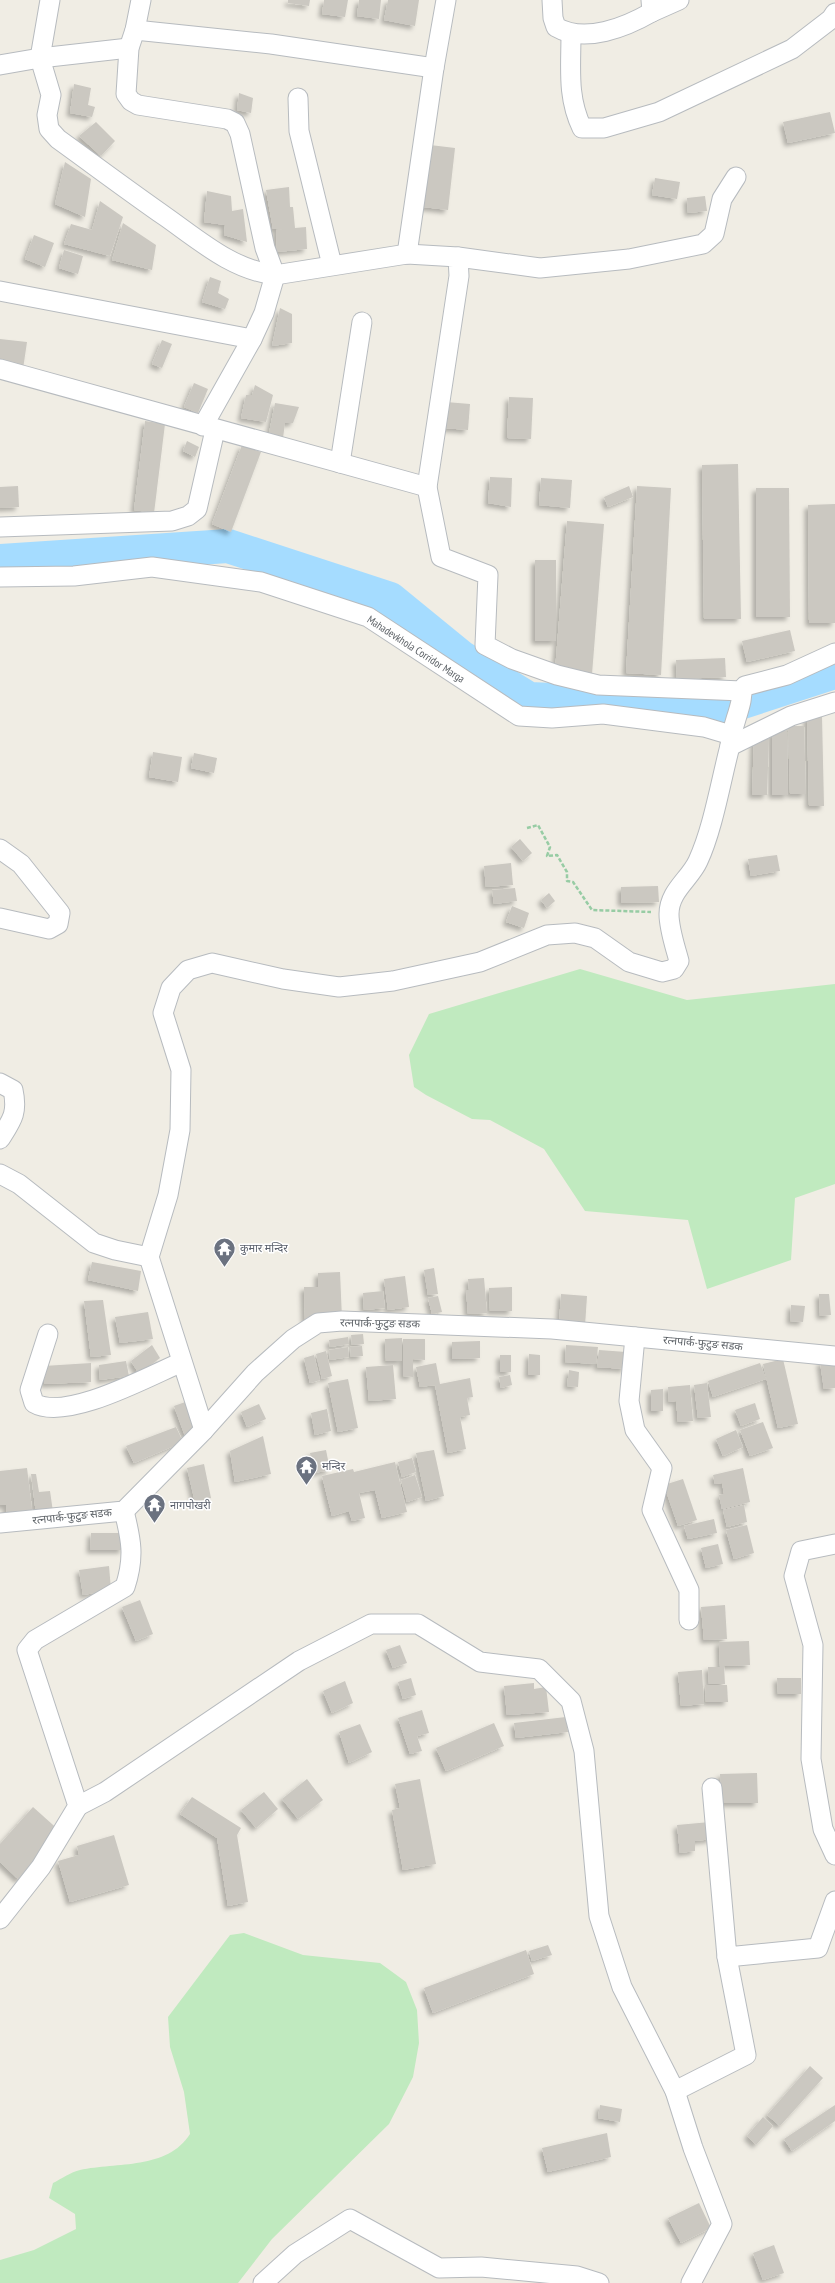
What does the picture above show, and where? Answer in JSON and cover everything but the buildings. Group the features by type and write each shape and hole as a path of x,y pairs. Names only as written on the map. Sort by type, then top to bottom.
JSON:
{"street":[{"path":"50,0 40,58 51,95 47,115 49,129 58,139 210,248 242,267 256,273 275,275 407,254 458,257 540,268 629,259 703,244 714,234 722,199 736,177"},
{"path":"0,528 172,521 188,516 197,509 209,428 264,313 275,275 265,248 240,134 235,123 227,119 206,114 138,105 131,101 126,94 130,48 141,0"},
{"path":"407,254 434,68 446,0"},
{"path":"552,0 552,18 556,27 571,34 610,30 631,24 652,6 679,0"},
{"path":"571,34 571,94 576,115 582,128 604,128 659,112 792,49 831,19 835,13"},
{"path":"135,30 271,44 434,68"},
{"path":"0,65 40,58 130,48"},
{"path":"298,98 299,131 332,265"},
{"path":"458,257 459,276 427,487 441,557 488,575 485,645 512,659 557,675 598,685 741,696"},
{"path":"0,291 252,339"},
{"path":"340,463 362,322"},
{"path":"0,370 427,487"},
{"name":"Mahadevkhola Corridor Marga","path":"0,577 74,576 152,567 261,582 368,617 519,716 552,718 603,714 704,727 730,741"},
{"path":"204,1430 148,1257 168,1195 180,1130 182,1070 163,1013 171,988 188,970 212,963 283,979 339,987 394,980 480,962 547,935 574,933 595,938 629,962 662,972 674,969 680,961 673,937 669,912 678,886 698,862 741,696 745,686 787,675 835,653"},
{"path":"730,741 791,716 835,702"},
{"path":"0,849 21,864 60,913 58,924 50,929 0,918"},
{"path":"0,1083 12,1090 16,1104 14,1116 0,1139"},
{"path":"0,1174 19,1184 94,1243 114,1250 148,1257"},
{"name":"रत्नपार्क-फुटुङ सडक","path":"0,1523 124,1511 204,1430 255,1373 293,1339 318,1323 342,1321 522,1327 835,1356"},
{"path":"48,1334 30,1390 34,1403 41,1407 87,1403 182,1362"},
{"path":"635,1337 629,1400 635,1430 662,1468 652,1510 689,1590 689,1620"},
{"path":"78,1806 27,1650 35,1640 125,1586 128,1577 132,1545 124,1511"},
{"path":"835,1544 801,1551 794,1576 813,1646 811,1759 823,1829 835,1855"},
{"path":"0,1919 41,1867 78,1806 105,1792 299,1661 371,1624 418,1624 480,1662 539,1669 571,1701 584,1751 599,1916 622,1987 675,2091 693,2148 722,2224 692,2283"},
{"path":"675,2091 746,2055 728,1956 712,1788"},
{"path":"728,1956 818,1948 835,1901"},
{"path":"263,2283 295,2254 350,2219 439,2268 481,2267 576,2276 599,2283"}],"path":[{"path":"527,828 538,825 550,847 547,856 557,855 567,872 567,881 573,882 592,910 669,912"}],"green space":[{"path":"580,969 687,1000 835,984 835,1184 795,1198 791,1260 707,1289 688,1220 585,1211 544,1149 490,1120 472,1119 426,1095 414,1087 409,1055 429,1014"},
{"path":"244,1933 303,1955 380,1963 406,1982 417,2010 419,2043 413,2077 389,2124 272,2239 238,2283 0,2283 0,2260 34,2250 76,2229 75,2214 49,2198 53,2183 80,2170 125,2165 155,2159 168,2154 180,2146 190,2134 184,2092 170,2047 168,2017 230,1935"}],"waterway":[{"path":"0,561 228,546 390,599 461,657 529,699 727,707 835,672"}],"place":[{"name":"कुमार मन्दिर","path":"225,1268"},
{"name":"मन्दिर","path":"307,1486"},
{"name":"नागपोखरी","path":"155,1524"}]}
